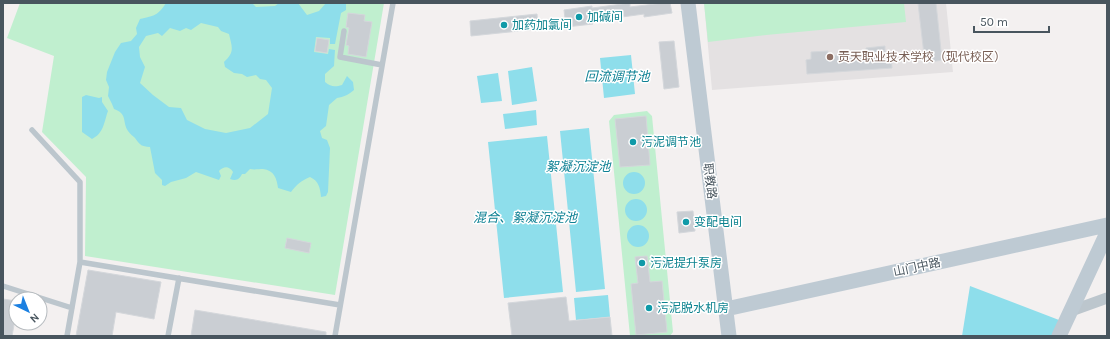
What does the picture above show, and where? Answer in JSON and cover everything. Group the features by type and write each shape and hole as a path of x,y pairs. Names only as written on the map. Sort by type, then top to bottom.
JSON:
{"street":[{"name":"职教路","path":"688,3 729,336"},
{"name":"山门中路","path":"726,309 1107,225"},
{"path":"1059,336 1107,233"},
{"path":"1071,311 1107,298"}],"lane":[{"path":"335,336 393,3"},
{"path":"344,31 340,57 382,65"},
{"path":"32,130 80,182 80,262 67,336"},
{"path":"80,262 340,305"},
{"path":"168,336 178,278"},
{"path":"3,286 72,308"}],"shaded area":[{"name":"贡天职业技术学校（现代校区）","path":"704,3 946,3 953,72 712,90"}],"green space":[{"path":"20,3 384,3 335,295 85,256 86,177 42,132 54,56 7,38"},
{"path":"704,3 904,3 906,22 708,42"},
{"path":"647,111 652,116 673,332 670,336 630,336 609,121 614,115"}],"water":[{"path":"166,3 252,3 256,7 275,6 279,3 298,3 307,15 319,11 326,3 346,3 346,10 341,13 335,44 330,44 330,38 316,37 314,52 328,54 329,49 335,50 334,66 325,74 325,82 333,86 342,85 347,76 353,82 354,90 346,96 337,98 329,105 326,126 320,131 322,138 327,140 330,148 328,192 326,196 321,197 318,185 310,177 299,183 291,192 278,188 277,181 272,173 263,169 250,169 236,180 230,179 233,172 226,167 219,171 221,176 219,180 196,172 186,178 171,182 165,186 162,185 162,180 155,173 150,147 141,145 126,128 123,116 114,109 108,96 109,87 106,80 107,72 115,52 121,43 131,41 137,34 136,28 140,19 155,15","holes":["201,23 218,27 221,31 229,34 231,42 232,49 230,55 224,62 225,67 234,73 242,74 247,77 256,75 260,79 266,80 272,88 268,114 250,128 226,133 205,129 187,120 181,108 169,107 140,83 145,67 140,57 139,47 146,36 158,33 162,36 170,28 180,31 186,28 191,30"]},
{"name":"回流调节池","path":"631,55 635,94 604,98 600,58"},
{"path":"532,67 537,101 512,105 508,71"},
{"path":"498,73 502,101 481,103 477,76"},
{"path":"86,95 99,98 102,97 102,102 108,111 99,134 92,139 82,132 82,97"},
{"path":"536,110 537,125 505,129 503,114"},
{"name":"絮凝沉淀池","path":"589,128 605,289 576,292 560,131"},
{"name":"混合、絮凝沉淀池","path":"547,136 563,292 504,298 488,142"},
{"path":"634,172 642,175 645,183 642,191 634,194 626,191 623,183 626,175"},
{"path":"636,199 644,202 647,210 644,218 636,221 628,218 625,210 628,202"},
{"path":"638,225 646,228 649,236 646,244 638,247 630,244 627,236 630,228"},
{"path":"970,286 1059,320 1053,336 962,336"},
{"path":"608,295 610,317 576,320 574,298"}],"building":[{"path":"630,3 630,7 670,3 672,13 644,17 644,14 593,21 593,24 566,27 564,10"},
{"path":"918,3 936,3 942,60 925,63"},
{"path":"348,13 365,15 364,21 372,22 366,57 348,54 349,46 346,45 349,28 346,27"},
{"name":"加药加氯间","path":"537,14 538,29 471,36 470,21"},
{"path":"317,38 329,40 327,53 315,51"},
{"path":"674,41 679,87 664,89 659,42"},
{"path":"885,46 885,52 891,52 892,68 807,74 806,60 811,59 811,52 828,51 828,56 866,53 866,48"},
{"name":"污泥调节池","path":"646,116 650,165 620,167 615,119"},
{"name":"变配电间","path":"693,211 695,231 679,233 677,212"},
{"path":"287,238 311,243 309,253 285,248"},
{"name":"污泥脱水机房","path":"647,256 650,282 662,281 667,332 636,335 631,284 638,283 635,257"},
{"path":"88,270 161,282 154,319 116,312 112,336 76,336"},
{"path":"566,297 569,321 610,317 612,336 512,336 508,303"},
{"path":"3,299 8,300 8,331 13,331 12,336 3,336"},
{"path":"195,310 326,332 326,336 191,336"}],"place":[{"name":"加碱间","path":"579,17"},
{"name":"加药加氯间","path":"504,25"},
{"name":"贡天职业技术学校（现代校区）","path":"830,57"},
{"name":"污泥调节池","path":"633,142"},
{"name":"变配电间","path":"686,222"},
{"name":"污泥提升泵房","path":"642,263"},
{"name":"污泥脱水机房","path":"649,308"}]}
